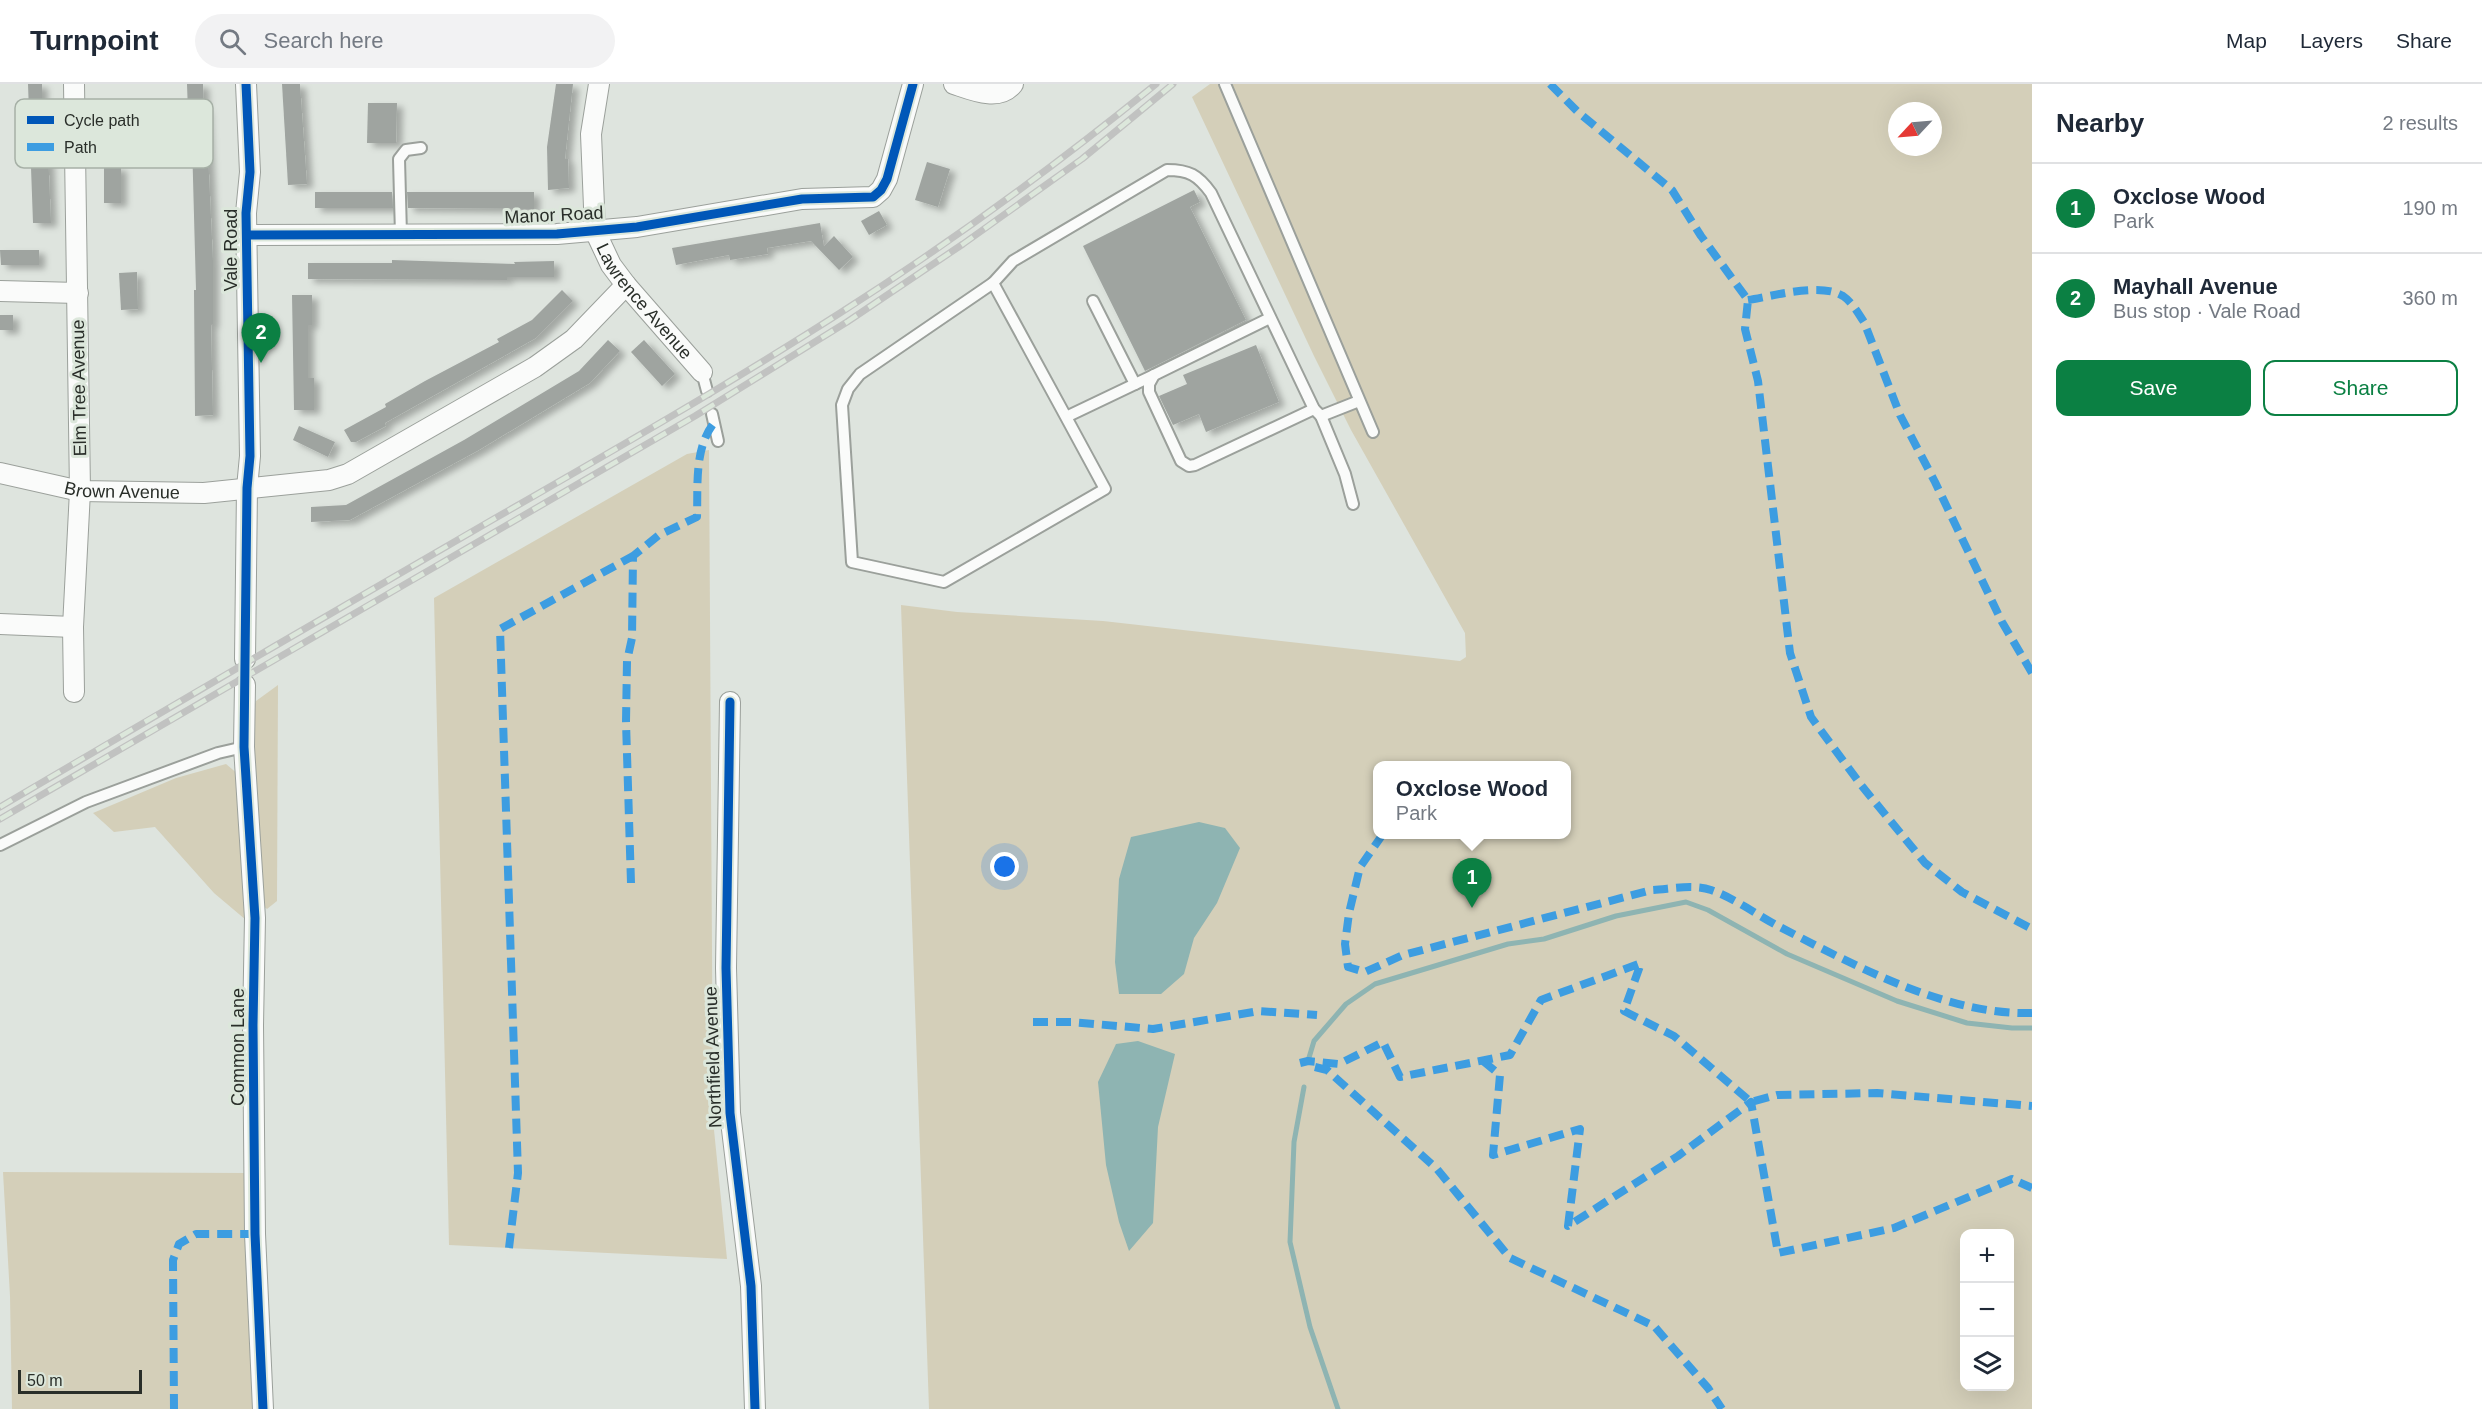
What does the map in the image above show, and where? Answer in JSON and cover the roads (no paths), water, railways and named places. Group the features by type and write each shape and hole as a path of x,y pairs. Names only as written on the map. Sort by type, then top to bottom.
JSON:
{"street":[{"name":"Elm Tree Avenue","path":"74,84 74,99"},
{"name":"Vale Road","path":"245,659 250,423 247,235 250,172 246,84"},
{"name":"Lawrence Avenue","path":"599,84 591,134 595,231 611,265 626,285 702,372"},
{"name":"Manor Road","path":"247,235 557,234 638,227 802,199 873,197 881,190 887,179 913,84"},
{"path":"954,84 987,94 1010,89 1013,84"},
{"name":"Elm Tree Avenue","path":"74,692 73,627 80,491 76,168"},
{"name":"Brown Avenue","path":"0,473 80,491 204,494 329,480 348,474 535,367 574,339 626,285"},
{"path":"0,291 78,293"},
{"path":"0,624 73,627"},
{"name":"Common Lane","path":"245,685 244,747 255,918 253,1024 255,1234 263,1409"},
{"name":"Northfield Avenue","path":"730,702 726,968 729,1113 751,1287 754,1409"}],"lane":[{"path":"1225,84 1373,432"},
{"path":"401,235 399,159 406,150 421,148"},
{"path":"993,283 1105,489 944,582 852,562 842,405 848,389 860,374 993,283 1013,261 1167,170 1183,170 1200,179 1211,193 1345,474 1353,504"},
{"path":"1093,301 1135,384"},
{"path":"1066,417 1270,318"},
{"path":"702,372 707,391"},
{"path":"1154,375 1149,384 1149,392 1182,461 1189,466 1317,413 1359,401"},
{"path":"712,414 718,441"},
{"path":"0,844 86,802 218,753 244,747"}],"water":[{"path":"1199,822 1225,828 1240,848 1217,903 1194,938 1184,974 1161,994 1119,994 1115,962 1119,879 1131,837"},
{"path":"1138,1041 1175,1054 1158,1127 1153,1223 1129,1251 1119,1222 1106,1165 1098,1082 1116,1044"}],"waterway":[{"path":"1308,1061 1314,1041 1346,1004 1375,984 1508,944 1544,939 1616,916 1686,902 1708,910 1787,954 1897,1001 1967,1023 2032,1028"},
{"path":"1304,1087 1294,1142 1290,1242 1310,1327 1338,1409"}],"railway":[{"path":"0,807 667,419 797,340 962,231 1041,174 1156,84"},
{"path":"0,819 695,416 847,322 963,244 1082,159 1173,84"}],"place":[{"name":"Mayhall Avenue","path":"261,363"},
{"name":"Oxclose Wood","path":"1472,908"}]}
